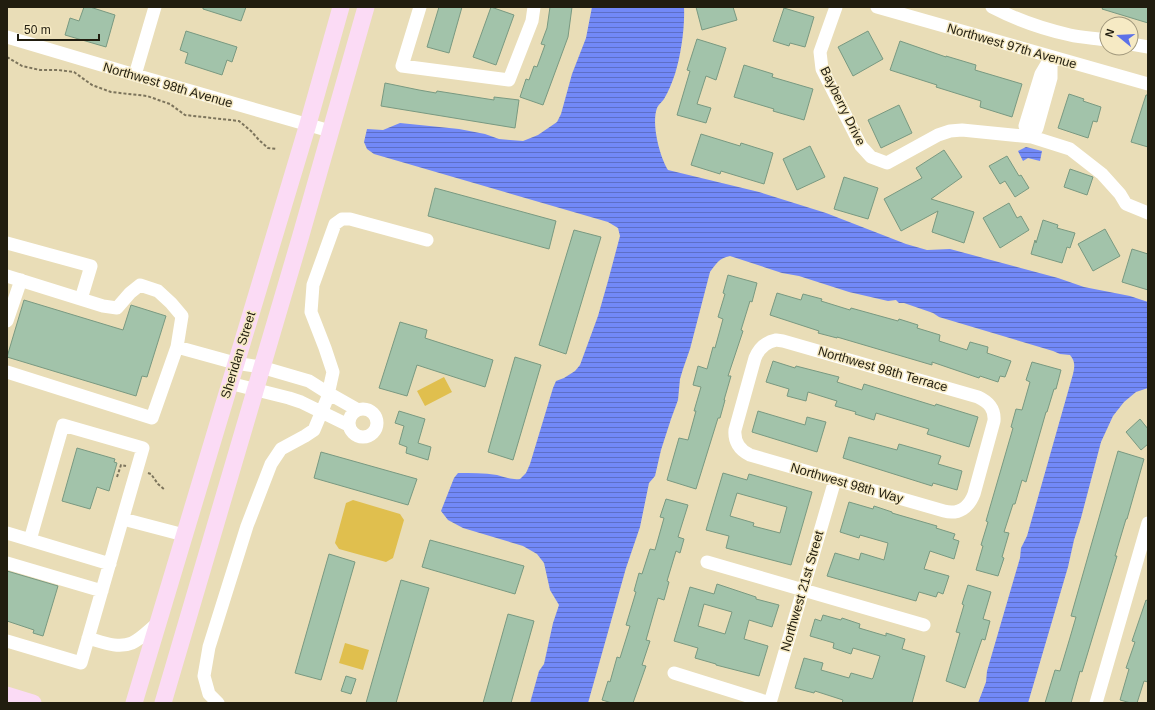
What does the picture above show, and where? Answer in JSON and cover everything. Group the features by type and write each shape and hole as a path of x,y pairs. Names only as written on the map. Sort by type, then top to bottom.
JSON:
{"main road":[{"name":"Sheridan Street","path":"134,703 308,124 341,7"},
{"name":"Sheridan Street","path":"163,703 366,7"},
{"path":"7,695 33,703"}],"street":[{"path":"135,75 155,7"},
{"path":"420,7 402,66 508,80 532,21 534,7"},
{"name":"Bayberry Drive","path":"836,7 820,52 822,68 861,146 871,158 887,163 938,135 950,131 962,130 1032,137 1070,148 1100,172 1120,194 1126,204 1148,213"},
{"name":"Northwest 97th Avenue","path":"877,7 1148,84"},
{"path":"992,7 1016,19 1050,30 1072,36 1099,39"},
{"name":"Northwest 98th Avenue","path":"7,38 330,130"},
{"path":"1032,137 1025,126 1041,74 1051,57"},
{"path":"218,703 209,694 204,676 209,647 247,526 270,464 281,449 314,430 328,393 333,372 311,312 313,285 335,224 342,219 350,219 427,240"},
{"path":"7,243 91,266 81,299"},
{"path":"7,276 103,306 116,308 140,285 158,291 182,316 177,347 152,418 7,372"},
{"path":"7,321 21,280"},
{"name":"Northwest 98th Terrace","path":"737,443 734,434 755,358 759,350 766,343 776,340 978,397 988,403 993,411 995,418 994,426 974,494 962,510"},
{"path":"177,347 236,363 261,367 309,381 358,410"},
{"path":"230,383 289,398 348,425"},
{"path":"364,409 373,413 377,420 375,431 366,437 357,437 352,433 348,425 349,418 358,410 364,409"},
{"path":"7,641 81,663 143,448 63,425 30,540"},
{"name":"Northwest 98th Way","path":"737,443 742,450 750,455 944,511 955,512 962,510"},
{"name":"Northwest 21st Street","path":"770,703 835,480"},
{"path":"123,519 184,535"},
{"path":"1096,703 1144,549 1148,523"},
{"path":"7,533 110,564"},
{"path":"707,562 802,591 924,625"},
{"path":"7,563 102,591"},
{"path":"88,638 113,645 123,645 133,642 158,623"},
{"path":"674,673 770,703"}],"path":[{"path":"7,57 22,66 40,70 74,72 92,85 111,92 147,96 170,104 184,115 239,121 268,148 277,149"},
{"path":"146,472 151,474 164,490"}],"shaded area":[{"path":"444,377 452,392 425,406 417,391"},
{"path":"353,500 400,514 404,520 393,558 386,562 339,549 335,543 346,503"},
{"path":"345,643 369,650 363,670 339,663"}],"water":[{"path":"592,7 684,7 681,50 675,74 669,90 658,107 655,115 659,149 668,170 759,192 826,213 906,244 927,250 950,249 1058,278 1084,287 1130,296 1148,302 1148,388 1136,392 1124,402 1113,416 1101,442 1068,567 1028,703 978,703 986,682 987,671 1020,558 1021,548 1027,536 1073,374 1074,364 1072,357 1070,355 1060,354 939,317 933,313 904,303 899,303 896,300 888,301 849,292 799,276 782,273 730,256 720,260 710,272 690,349 680,379 678,400 661,450 655,476 649,483 640,527 626,568 588,703 530,703 539,671 544,664 553,623 559,605 550,590 544,563 537,554 523,546 463,528 448,520 441,511 454,478 458,473 492,474 511,479 520,479 526,473 556,381 575,371 580,365 598,316 608,281 620,236 618,228 608,222 374,154 367,149 364,142 367,129 383,130 400,123 459,129 485,134 499,139 510,140 523,141 538,135 557,122 561,114 572,74 586,38"},
{"path":"1026,147 1042,151 1040,161 1028,158 1023,161 1018,151"}],"building":[{"path":"84,7 90,7 115,15 106,47 65,35 70,18 79,21"},
{"path":"203,7 246,7 241,21 203,9"},
{"path":"439,7 462,7 449,53 427,47"},
{"path":"491,7 514,15 496,65 473,57"},
{"path":"550,7 572,7 568,37 543,105 520,97 526,79 529,80 534,66 537,67 545,45 541,44 547,28"},
{"path":"696,7 733,7 737,20 702,30"},
{"path":"1103,7 1148,7 1148,23 1139,20 1139,16 1125,16 1102,9"},
{"path":"784,8 814,17 805,47 790,43 789,46 773,41"},
{"path":"186,31 237,47 232,62 227,60 222,75 185,63 188,53 180,50"},
{"path":"868,31 883,59 853,76 838,47"},
{"path":"697,39 726,48 716,80 706,76 697,104 711,108 706,123 677,115 690,71 687,70"},
{"path":"900,41 946,57 976,65 975,70 1022,84 1012,117 980,107 981,101 936,87 937,85 890,70"},
{"path":"744,65 773,74 772,77 813,89 804,120 734,97"},
{"path":"385,83 436,93 437,91 494,100 494,97 519,100 515,128 381,106"},
{"path":"1069,94 1084,99 1083,101 1101,107 1097,122 1093,121 1088,138 1058,128"},
{"path":"1146,95 1148,95 1148,147 1131,142"},
{"path":"899,105 912,133 881,148 868,120"},
{"path":"701,134 740,146 741,143 773,153 764,184 721,171 720,174 691,165"},
{"path":"810,146 825,177 797,190 783,159"},
{"path":"944,150 962,177 931,199 974,212 964,243 932,232 938,211 901,231 884,199 922,178 916,168"},
{"path":"1007,156 1019,176 1021,175 1029,188 1015,197 1005,181 1000,184 989,166"},
{"path":"1070,169 1093,177 1087,195 1064,187"},
{"path":"844,177 878,188 868,219 834,209"},
{"path":"435,188 556,221 549,249 428,216"},
{"path":"1009,203 1017,218 1021,216 1029,230 1000,248 983,218"},
{"path":"1043,220 1058,225 1057,228 1075,233 1070,248 1067,247 1062,263 1031,254"},
{"path":"1105,229 1120,256 1093,271 1078,244"},
{"path":"574,230 601,237 566,354 539,345"},
{"path":"1132,249 1148,254 1148,290 1122,282"},
{"path":"728,275 757,283 752,302 750,301 741,330 743,331 728,376 731,376 720,418 718,418 696,489 667,480 679,438 688,440 701,387 693,385 698,366 707,369 713,347 715,348 723,319 718,317 725,294 723,293"},
{"path":"777,293 801,300 803,294 822,299 821,301 850,310 851,308 898,321 899,319 918,325 917,328 940,335 939,341 967,350 970,342 988,347 987,353 1011,361 1005,377 1000,376 998,382 980,376 979,378 932,362 932,365 837,337 818,333 819,331 770,315"},
{"path":"24,300 123,330 131,305 166,316 147,377 142,376 136,396 7,357"},
{"path":"400,322 427,330 425,338 493,360 485,387 417,365 407,396 379,388"},
{"path":"515,357 541,365 513,460 488,452"},
{"path":"773,361 795,368 796,366 839,377 837,382 862,390 864,384 935,406 936,404 978,417 969,447 927,434 929,429 876,413 874,420 855,414 856,412 835,406 837,401 808,392 806,401 787,396 789,389 766,382"},
{"path":"1032,362 1061,370 1056,389 1054,389 1046,412 1026,482 1022,480 1015,504 1013,504 1004,532 1009,533 1002,557 1004,558 998,576 976,570 983,546 981,545 988,522 986,521 1013,428 1011,427 1016,409 1022,410 1030,382 1026,380"},
{"path":"399,411 425,419 418,443 431,447 428,460 406,453 407,447 399,444 404,426 395,423"},
{"path":"758,411 805,425 807,417 826,422 817,452 752,432"},
{"path":"1140,419 1148,429 1148,444 1141,450 1126,432"},
{"path":"849,437 897,450 899,444 941,456 938,464 962,471 957,490 933,483 932,486 843,458"},
{"path":"77,448 115,459 114,462 117,463 109,491 97,487 90,509 62,501"},
{"path":"1118,451 1144,459 1115,556 1117,556 1082,672 1080,671 1071,703 1045,703 1055,670 1060,671 1076,617 1071,616"},
{"path":"321,452 417,479 408,505 314,478"},
{"path":"723,473 747,480 749,474 812,492 791,565 726,548 729,536 706,530","holes":["737,493 787,507 780,533 753,526 754,523 730,516"]},
{"path":"666,499 688,505 678,537 684,539 680,553 676,551 667,581 669,582 664,600 658,598 646,640 650,641 642,665 646,666 633,703 612,703 602,700 608,681 610,682 617,657 620,658 630,626 626,625 636,592 634,591 639,573 642,574 650,549 655,550 664,518 660,517"},
{"path":"849,502 873,509 874,506 892,513 937,526 936,528 955,534 953,539 959,541 954,559 930,551 924,569 949,576 943,594 938,592 936,597 919,592 916,601 827,576 835,553 859,560 861,553 884,560 888,543 860,535 859,538 840,532"},
{"path":"430,540 524,566 515,594 422,567"},
{"path":"329,554 355,562 321,680 295,673"},
{"path":"7,571 58,586 43,636 33,633 34,630 7,621"},
{"path":"401,580 429,588 396,703 366,703"},
{"path":"717,584 756,597 756,599 779,605 772,627 749,620 744,639 768,646 759,676 695,658 698,648 674,641 690,587 714,594","holes":["704,604 732,612 725,634 698,626"]},
{"path":"968,585 991,592 983,619 990,621 985,640 982,639 965,688 946,681 960,633 956,632"},
{"path":"1146,600 1148,601 1148,682 1144,681 1137,703 1131,703 1120,700 1129,669 1126,668 1135,642 1132,641"},
{"path":"508,614 534,621 511,703 483,703"},
{"path":"823,615 841,620 842,618 860,624 859,628 886,636 886,633 905,639 902,649 925,656 912,703 842,703 843,700 815,691 814,693 795,688 804,658 823,663 821,670 849,678 851,673 873,678 880,656 853,648 851,654 833,648 834,643 810,636 815,619 821,621"},
{"path":"346,676 356,679 351,694 341,691"}]}
